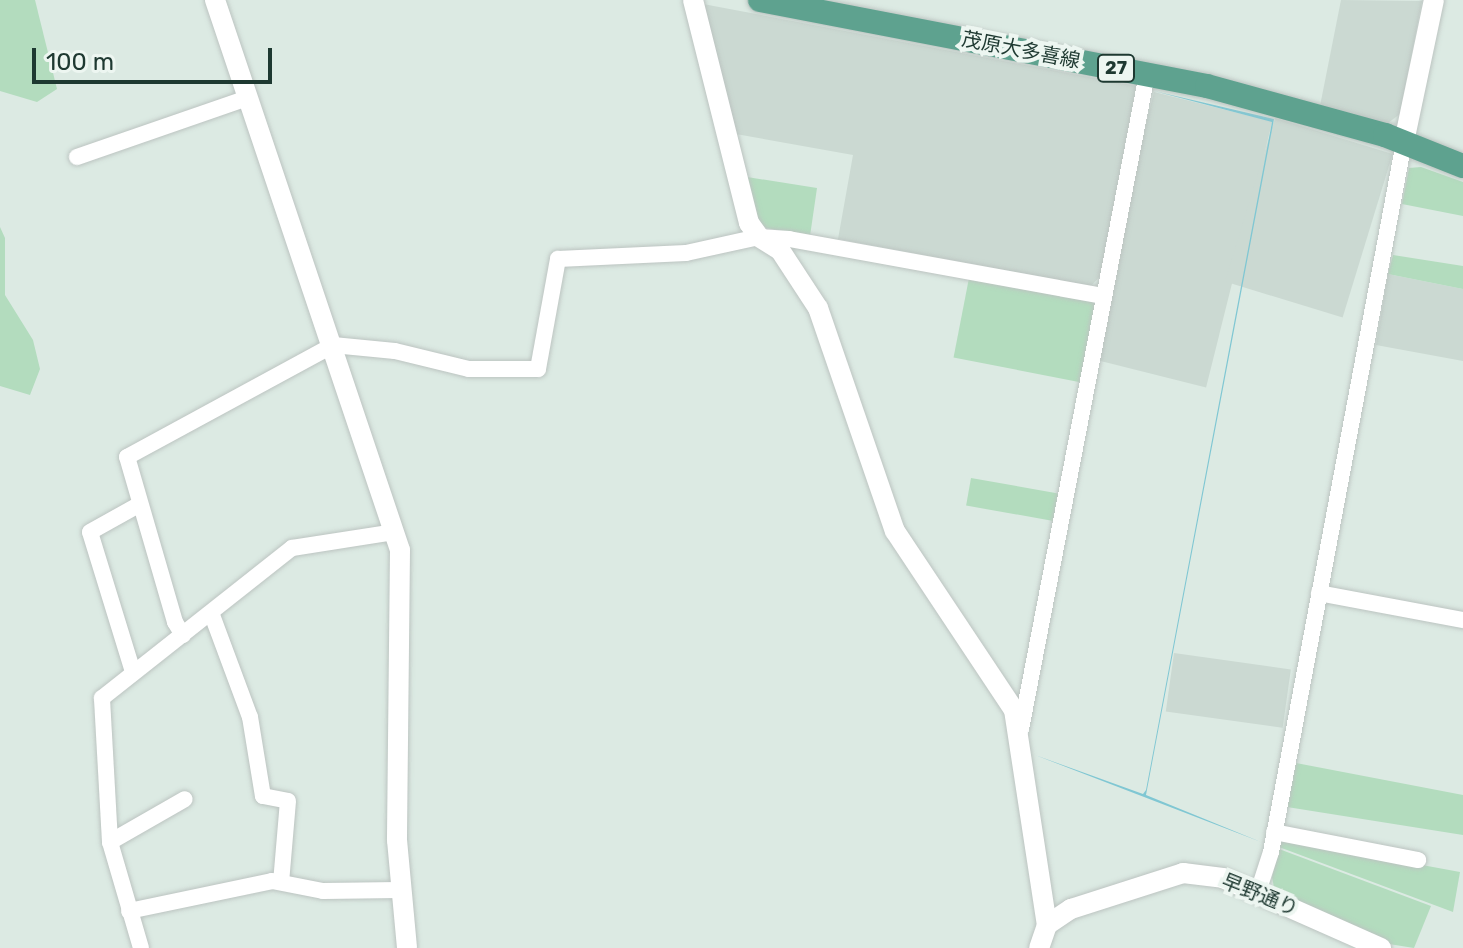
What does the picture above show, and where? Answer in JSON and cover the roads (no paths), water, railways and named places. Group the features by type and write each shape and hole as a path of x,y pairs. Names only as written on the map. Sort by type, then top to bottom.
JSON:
{"main road":[{"name":"茂原大多喜線","path":"760,0 1147,74 1404,142 1463,166"}],"street":[{"path":"215,0 333,345 394,532 402,569 399,890 407,948"},
{"path":"693,0 749,223 759,237 780,250 818,308 895,531 1005,691 1021,729 1047,925 1039,948"},
{"path":"1258,892 1274,832 1404,142 1434,0"},
{"path":"1021,729 1147,74"},
{"path":"77,157 247,98"},
{"path":"183,635 175,622 127,457 333,345 395,351 469,369 538,369 558,259 686,253 759,237 1104,296"},
{"path":"133,672 90,532 140,504"},
{"path":"141,948 110,842 102,698 212,615 292,548 394,532"},
{"path":"1319,593 1463,620"},
{"path":"212,615 250,717 263,796 288,801 281,882"},
{"path":"110,842 185,799"},
{"path":"1274,832 1418,860"},
{"name":"早野通り","path":"1047,925 1071,909 1183,873 1223,878 1381,948"},
{"path":"129,911 158,901 281,882 323,891 399,890"}],"water":[{"path":"1154,91 1274,119 1146,795 1261,842 1035,755 1143,794 1146,790 1272,122"}]}
